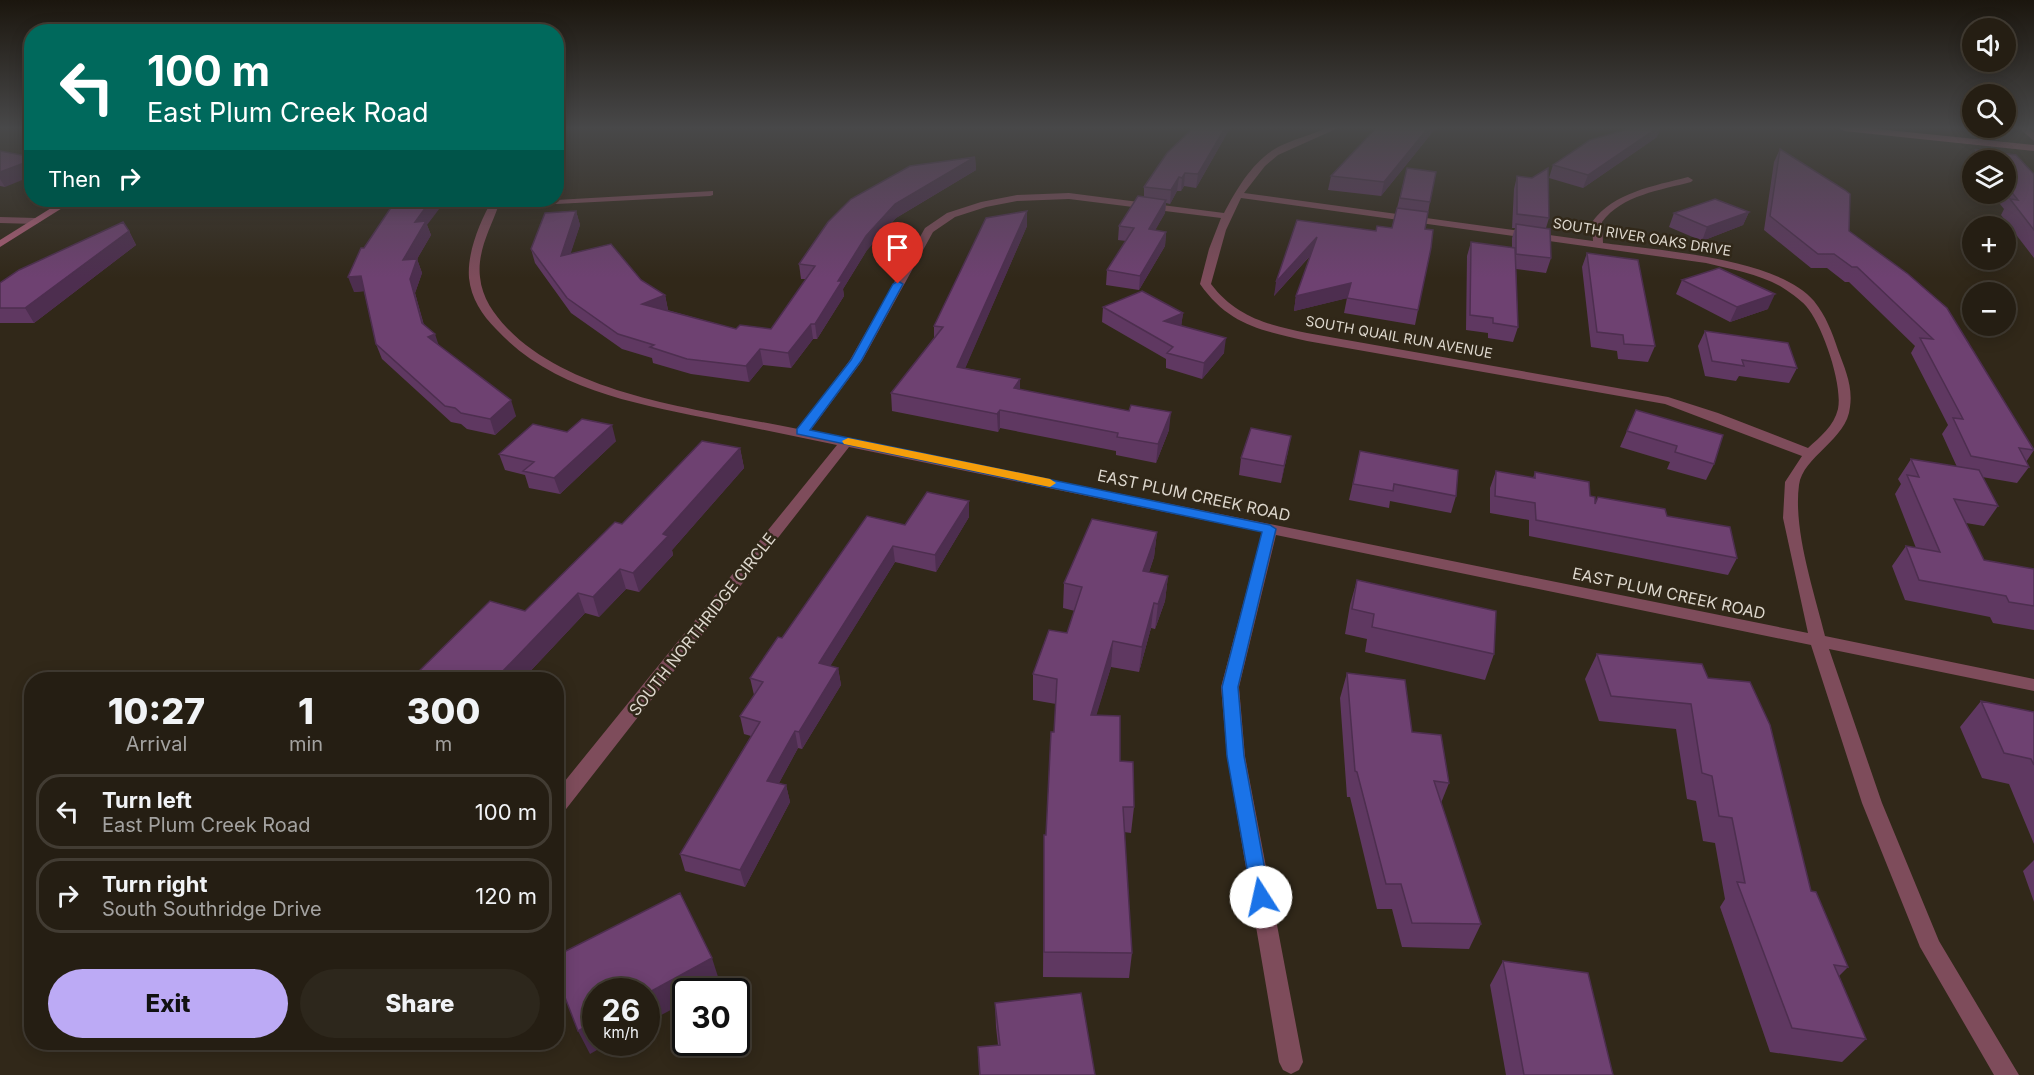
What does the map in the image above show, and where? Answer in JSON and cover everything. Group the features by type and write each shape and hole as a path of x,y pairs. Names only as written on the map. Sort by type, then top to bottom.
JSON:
{"main road":[{"path":"0,244 59,207"}],"street":[{"name":"SOUTH QUAIL RUN AVENUE","path":"1250,178 1226,216 1209,262 1204,284 1223,308 1246,322 1306,337 1668,401 1810,454"},
{"path":"1598,244 1597,222 1606,211 1631,198 1688,180"},
{"path":"564,199 710,193"},
{"name":"SOUTH RIVER OAKS DRIVE","path":"1240,195 1675,255 1744,269 1784,284 1809,302 1822,321 1844,383 1844,409 1833,433 1810,454 1792,482 1790,518 1818,642 1872,802 1931,947 2007,1075"},
{"path":"802,432 856,361 929,230 951,215 984,204 1017,198 1069,196 1226,216"},
{"name":"EAST PLUM CREEK ROAD","path":"493,207 475,255 474,273 483,308 505,334 537,361 592,387 624,396 2034,686"},
{"path":"0,220 36,221"},
{"name":"SOUTH NORTHRIDGE CIRCLE","path":"564,797 847,441"},
{"path":"1270,529 1230,687 1236,756 1291,1062"}],"building":[{"path":"888,178 939,178 895,204 866,236 815,324 811,324 788,353 760,349 746,366 687,359 650,347 654,345 618,334 567,298 531,249 545,213 576,211 561,256 611,244 641,280 665,295 642,304 736,329 740,325 771,329 815,266 799,264 828,222 851,199"},
{"path":"1150,178 1178,178 1171,190 1144,187"},
{"path":"1350,178 1387,178 1384,182"},
{"path":"1405,178 1435,178 1430,202 1400,198"},
{"path":"1517,178 1548,178 1549,218 1517,214"},
{"path":"1776,178 1826,178 1850,194 1849,231 1908,274 1947,308 1962,336 1964,336 2034,450 2019,448 2029,467 1971,456 1953,418 1963,419 1920,338 1933,339 1857,267 1852,267 1834,254 1818,254 1770,216"},
{"path":"2016,178 2034,178 2034,230 2014,204 2018,200"},
{"path":"1138,196 1166,200 1149,229 1166,232 1140,276 1107,270 1134,228 1119,226"},
{"path":"1715,199 1749,212 1707,227 1674,213"},
{"path":"391,207 426,207 415,222 426,221 403,260 417,259 410,279 422,323 435,334 428,337 511,400 490,419 461,413 455,408 445,406 376,344 361,276 348,277 361,248 364,248"},
{"path":"1397,208 1428,212 1425,229 1433,230 1418,310 1347,298 1351,283 1296,296 1317,237 1276,282 1297,220 1376,231 1377,226 1392,228"},
{"path":"1027,211 957,367 1020,379 1014,388 1129,411 1131,405 1171,412 1158,444 1117,437 1118,433 1000,410 997,414 891,393 943,327 934,326 986,218"},
{"path":"123,222 129,231 25,308 0,308 0,283 19,270"},
{"path":"1516,224 1550,229 1551,258 1516,254"},
{"path":"1471,242 1515,248 1518,327 1493,323 1493,318 1470,315"},
{"path":"1587,253 1638,260 1655,346 1624,344 1623,335 1597,332"},
{"path":"1719,268 1775,294 1737,307 1682,280"},
{"path":"1142,291 1183,313 1164,321 1226,338 1204,363 1167,353 1173,347 1103,307"},
{"path":"1705,331 1788,343 1797,368 1742,360 1744,366 1712,361"},
{"path":"1636,410 1723,435 1714,464 1675,452 1677,446 1627,431"},
{"path":"582,419 612,425 554,478 523,471 534,462 499,454 533,424 567,432"},
{"path":"1251,428 1291,436 1284,466 1241,458"},
{"path":"702,441 740,448 663,534 668,536 633,573 620,569 593,597 578,593 502,672 418,672 490,601 525,611 615,522 622,524"},
{"path":"1360,451 1458,470 1456,496 1394,484 1393,491 1353,484"},
{"path":"1911,459 1979,470 1998,506 1954,499 1984,560 2034,569 2034,606 2009,602 2006,596 1919,580 1906,546 1940,552 1907,475 1919,477"},
{"path":"1496,471 1535,478 1535,472 1589,482 1590,496 1595,497 1595,504 1598,497 1665,509 1667,516 1730,527 1737,558 1536,520 1535,503 1495,496"},
{"path":"927,492 969,501 935,555 893,546 819,663 838,668 799,732 795,731 767,781 786,785 740,870 680,854 760,722 740,716 763,682 750,678 778,637 782,638 867,516 905,525"},
{"path":"1092,519 1157,532 1143,571 1168,576 1158,604 1154,603 1142,647 1113,641 1091,715 1120,716 1120,761 1133,762 1134,807 1123,807 1132,953 1044,952 1044,835 1046,835 1051,732 1054,732 1057,679 1033,674 1049,630 1067,633 1082,587 1064,583"},
{"path":"1357,580 1496,611 1494,654 1372,627 1374,614 1352,609"},
{"path":"1597,654 1702,664 1708,678 1750,682 1770,725 1811,891 1816,892 1848,967 1834,965 1866,1039 1792,1028 1737,882 1745,883 1732,818 1719,816 1712,776 1702,773 1691,704 1611,696"},
{"path":"1347,673 1405,680 1412,732 1441,735 1449,783 1434,781 1481,924 1412,923 1401,884 1386,884 1355,771"},
{"path":"1981,701 2034,712 2034,765 2031,759 2004,753"},
{"path":"680,893 712,958 660,986 660,978 582,978 582,1029 578,1031 564,995 564,952"},
{"path":"1503,961 1588,973 1613,1075 1524,1075"},
{"path":"1081,993 1095,1075 980,1075 978,1047 1000,1045 995,1003"}],"slow traffic":[{"path":"848,441 1050,483"}],"route":[{"path":"898,284 856,361 802,432 1270,529 1230,687 1236,756 1261,897"}]}
